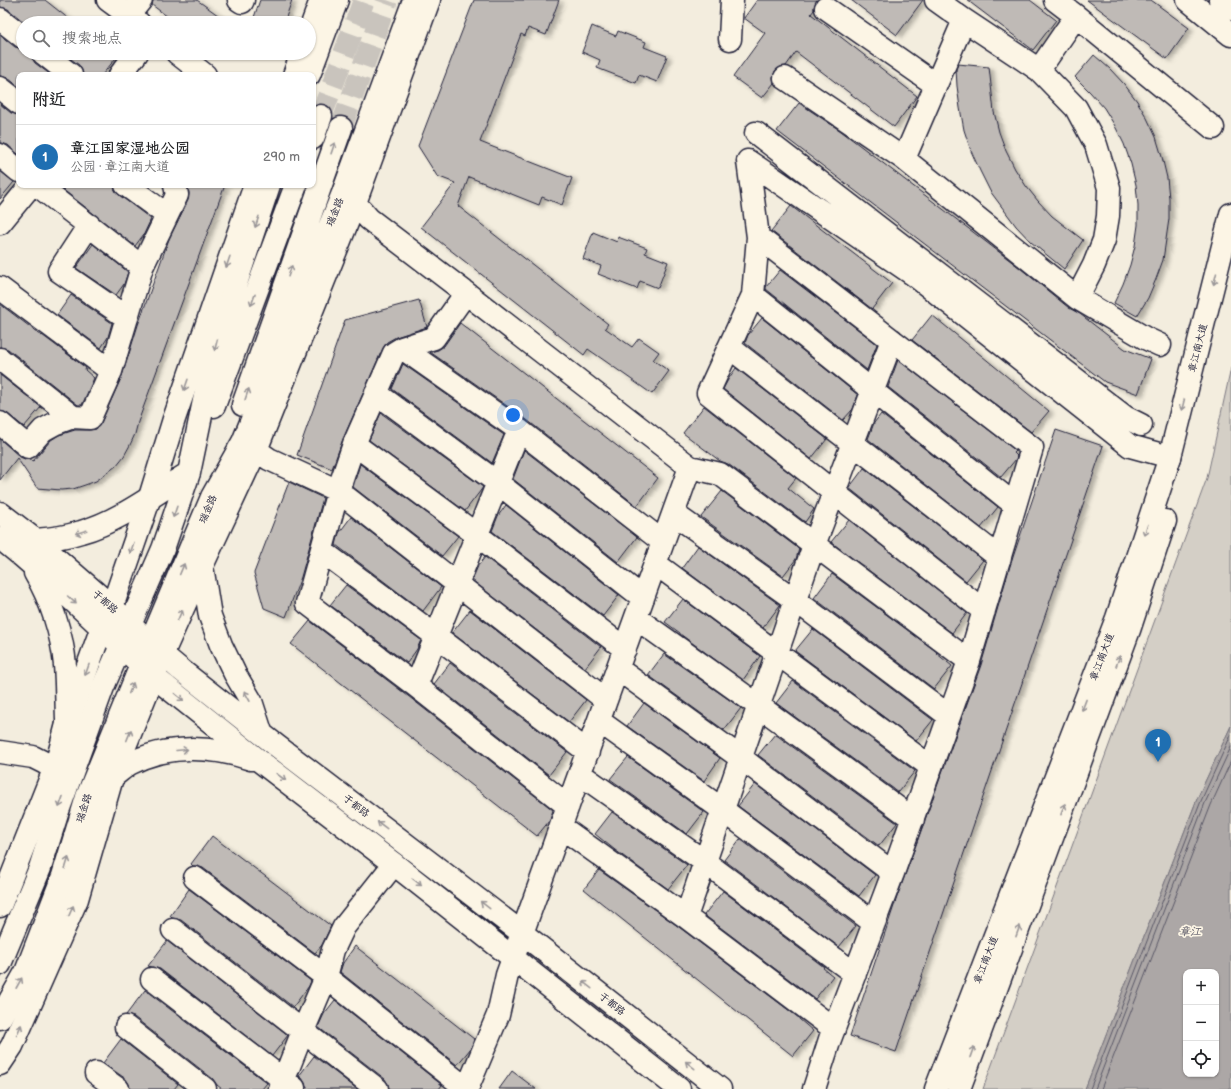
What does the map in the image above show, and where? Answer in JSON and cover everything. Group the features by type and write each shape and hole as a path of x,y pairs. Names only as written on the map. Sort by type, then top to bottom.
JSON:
{"main road":[{"path":"108,0 136,13"},
{"path":"239,0 242,2 243,0"},
{"path":"315,16 321,0"},
{"path":"316,56 337,0"},
{"name":"瑞金路","path":"156,649 212,497 250,446 349,198 414,0"},
{"path":"429,0 349,198 369,219 466,292 690,467 720,474 969,661"},
{"path":"730,39 732,0"},
{"path":"936,0 1039,70 1076,108 1096,145 1109,188 1108,216 1104,240 1094,265 1077,298"},
{"path":"1055,0 1213,128"},
{"path":"1188,0 1231,35"},
{"path":"1203,0 1231,22"},
{"path":"1220,0 1231,9"},
{"path":"826,8 936,85"},
{"path":"1039,70 1076,16"},
{"path":"0,19 16,32"},
{"path":"904,159 964,20"},
{"path":"52,60 67,72"},
{"path":"122,72 132,60"},
{"path":"186,60 202,72"},
{"path":"295,72 299,60"},
{"path":"310,72 315,60"},
{"path":"784,78 904,159 1077,298 1145,338 1160,345"},
{"path":"0,88 16,101"},
{"path":"316,130 321,116"},
{"path":"261,732 251,701 231,667 210,616 202,566 201,548 212,497 237,422 341,128"},
{"path":"756,133 1125,417 1141,425"},
{"path":"0,155 16,168"},
{"path":"984,611 708,394 753,295 758,237 748,161 914,275 1130,446 1170,457"},
{"path":"0,223 29,188"},
{"path":"41,188 142,266"},
{"path":"130,188 167,215"},
{"path":"0,423 28,447 43,430 54,424 73,417 90,418 111,371 142,266 177,195 176,188"},
{"path":"67,724 102,627 112,607 150,497 174,419 254,188"},
{"path":"0,964 40,868 63,772 68,739 67,689 65,664 60,638 54,616 36,574 29,548 81,532 120,516 189,472 216,343 268,188"},
{"path":"0,906 131,625 163,549 189,472 295,188"},
{"name":"章江南大道","path":"936,1089 1117,618 1170,457 1231,214"},
{"path":"89,225 59,271 127,318"},
{"path":"758,237 1032,448 969,661 893,873 834,1029 814,1089"},
{"name":"章江南大道","path":"959,1089 1129,630 1186,458 1231,275"},
{"path":"0,288 111,371"},
{"path":"466,292 434,338 402,348 394,353 354,444 338,491 307,603 416,686 568,806"},
{"path":"753,295 1015,505"},
{"path":"686,917 814,545 892,340"},
{"path":"729,347 1000,558"},
{"path":"402,348 520,430 663,542"},
{"path":"0,359 73,417"},
{"path":"376,393 498,482 640,608 759,706 912,819"},
{"path":"416,686 520,430"},
{"path":"354,444 477,535 621,659 741,758 893,873"},
{"path":"0,1064 12,1046 77,899 112,778 147,670 156,649 202,566 250,446 269,459 338,491 606,700"},
{"path":"195,878 326,977 467,1089 498,1015 507,975 690,467"},
{"name":"于都路","path":"0,513 29,548 102,627 147,670 261,762 394,864 679,1089"},
{"path":"674,514 795,600 949,716"},
{"name":"于都路","path":"0,538 29,548 112,607 156,649 277,746 522,934 720,1089"},
{"path":"322,551 588,752"},
{"path":"656,564 931,767"},
{"name":"瑞金路","path":"0,1018 26,972 63,876 87,797 147,670"},
{"path":"599,721 723,810 874,923"},
{"path":"87,797 129,765 162,753 200,749 219,750 261,762"},
{"path":"0,752 33,757 63,772"},
{"path":"580,774 705,862 855,974"},
{"path":"561,827 686,917 834,1029"},
{"path":"152,979 286,1086 303,1031 326,977 334,950 344,927 394,864"},
{"path":"173,930 377,1089"},
{"path":"126,1027 205,1089"},
{"path":"96,1073 118,1089"}],"shaded area":[{"path":"1231,368 1231,726 1197,799 1085,1089 983,1089 1207,478"}],"water":[{"name":"章江","path":"1231,726 1231,1089 1085,1089 1197,799"}],"building":[{"path":"0,0 45,0 65,16 16,16 8,9 0,7"},
{"path":"153,0 197,0 219,16 167,16 152,5"},
{"path":"260,0 292,0 286,16 254,16"},
{"path":"474,0 559,0 546,35 528,28 525,36 521,34 480,142 572,178 562,205 542,197 539,205 469,177 458,206 608,324 605,328 632,347 639,338 659,352 653,360 669,371 652,394 588,349 584,355 421,227 455,183 437,176 418,146"},
{"path":"757,0 817,0 811,14 917,96 894,127 796,52 786,66 780,67 775,71 773,77 774,83 762,98 733,77 765,33 744,18"},
{"path":"851,0 923,0 897,35"},
{"path":"967,0 1030,0 1056,20 1033,50"},
{"path":"1087,0 1151,0 1189,28 1167,59"},
{"path":"592,26 616,36 618,31 646,42 644,47 667,56 657,82 639,75 636,83 597,68 600,60 582,52"},
{"path":"0,35 16,47 16,60 33,60 47,72 16,72 16,85 8,78 0,76"},
{"path":"1094,55 1110,69 1137,101 1156,137 1167,178 1169,219 1163,260 1148,298 1137,316 1114,303 1130,265 1138,225 1136,185 1131,164 1124,144 1104,108 1075,77"},
{"path":"72,60 114,60 104,72 82,72 79,65"},
{"path":"958,64 989,67 994,112 999,132 1015,169 1026,186 1052,216 1083,240 1064,269 1031,242 1016,226 990,191 971,151 964,130 957,86 956,69"},
{"path":"799,103 841,131 1020,268 1069,308 1080,314 1125,349 1151,359 1138,394 1105,382 777,131"},
{"path":"0,104 11,113 16,114 16,152 8,145 0,143"},
{"path":"0,171 14,182 0,199"},
{"path":"61,188 115,188 119,195 151,219 144,234 135,246"},
{"path":"188,188 224,188 138,422 135,434 124,456 116,466 96,481 73,489 61,490 37,488 17,458 0,480 0,439 20,457 33,461 51,440 59,435 75,430 96,429 101,423 122,376 138,325 169,239 188,200"},
{"path":"791,206 892,283 872,309 771,231"},
{"path":"593,232 617,242 618,237 647,248 645,253 668,262 658,288 640,281 637,289 598,274 601,266 583,259"},
{"path":"93,244 128,272 124,284 116,295 76,268"},
{"path":"780,270 877,344 867,370 766,289"},
{"path":"71,295 112,323 108,337 101,348 57,315"},
{"path":"419,300 427,327 396,337 387,342 343,439 332,469 297,455 345,320"},
{"path":"0,304 86,368 85,370 94,378 82,405 78,405 8,349 0,347"},
{"path":"932,315 1049,411 1031,432 912,340"},
{"path":"762,318 858,395 853,409 843,420 745,343 748,335"},
{"path":"460,323 658,478 637,506 527,420 430,352 438,350 444,346"},
{"path":"898,360 1016,451 1014,453 1017,456 1016,459 1001,477 888,387"},
{"path":"403,364 504,435 492,463 392,389"},
{"path":"736,368 827,439 811,459 723,389"},
{"path":"0,375 41,407 24,427 8,414 0,411"},
{"path":"704,406 796,478 788,488 814,509 805,522 728,464 720,461 683,433"},
{"path":"381,413 483,487 465,511 369,440"},
{"path":"881,414 998,507 981,528 868,439 874,423"},
{"path":"1056,430 1103,446 896,1052 850,1036 897,897 981,665 1010,566"},
{"path":"524,450 637,537 618,562 513,479"},
{"path":"360,464 458,536 442,556 353,487"},
{"path":"864,468 983,560 966,581 849,488"},
{"path":"289,482 323,498 301,577 286,617 264,608 254,573"},
{"path":"722,491 799,549 796,559 783,576 701,517"},
{"path":"506,505 619,595 603,616 492,531 498,516"},
{"path":"351,517 441,587 423,611 336,545 339,533"},
{"path":"849,520 967,613 952,633 831,542"},
{"path":"698,546 780,605 763,628 682,568"},
{"path":"485,557 601,647 585,668 472,580 478,566"},
{"path":"832,574 937,652 936,653 952,666 934,689 814,598"},
{"path":"346,585 421,640 417,649 407,663 330,605"},
{"path":"683,599 760,656 743,680 665,622"},
{"path":"470,610 586,700 569,722 452,633"},
{"path":"310,621 553,810 550,820 537,836 291,644"},
{"path":"813,629 933,720 916,741 795,651"},
{"path":"664,654 741,708 724,730 648,675"},
{"path":"450,663 567,752 549,775 434,684"},
{"path":"793,681 915,771 898,792 776,703"},
{"path":"644,703 720,758 704,781 627,726"},
{"path":"775,734 897,823 879,846 758,755"},
{"path":"628,757 704,812 687,834 610,779"},
{"path":"755,784 875,875 859,896 738,806"},
{"path":"612,812 687,865 668,889 595,834"},
{"path":"212,836 331,926 322,945 315,953 203,868 193,866 191,864"},
{"path":"740,839 856,926 839,947 724,860"},
{"path":"599,870 679,927 799,1018 813,1031 793,1056 584,889"},
{"path":"189,889 311,981 309,986 293,1007 181,920 170,916"},
{"path":"723,891 824,967 823,968 833,976 815,999 704,915"},
{"path":"167,941 288,1035 272,1056 160,969 148,966"},
{"path":"355,946 474,1039 471,1048 457,1065 340,972 343,963"},
{"path":"145,990 267,1083 262,1089 222,1089 213,1079 134,1017 126,1015"},
{"path":"335,1000 442,1085 439,1089 389,1089 385,1079 318,1027 324,1014"},
{"path":"121,1039 178,1084 174,1089 130,1089 126,1079 103,1063"},
{"path":"314,1056 357,1089 309,1089 306,1087 302,1078 299,1076"},
{"path":"512,1071 536,1089 499,1089"}],"tunnel":[{"path":"321,116 364,0"},
{"path":"341,128 387,0"}],"place":[{"name":"章江国家湿地公园","path":"1158,762"}]}
